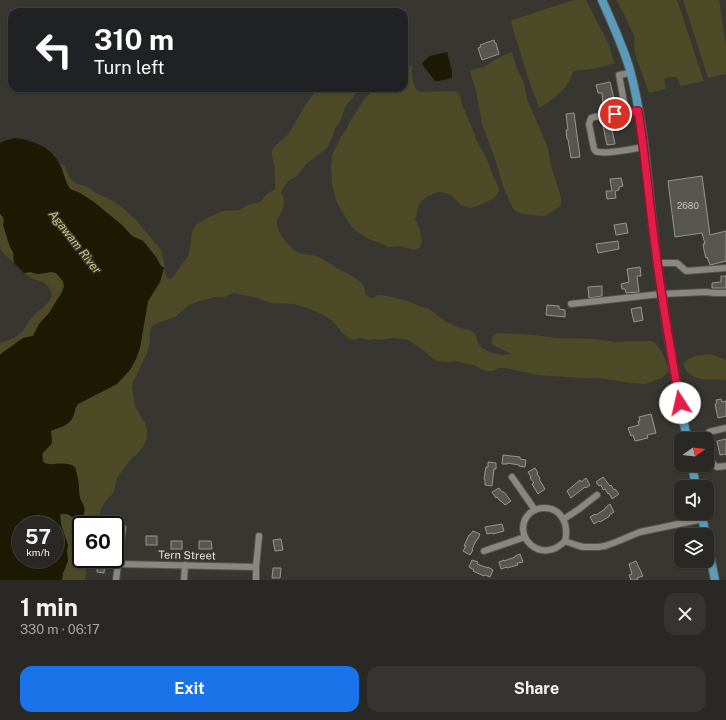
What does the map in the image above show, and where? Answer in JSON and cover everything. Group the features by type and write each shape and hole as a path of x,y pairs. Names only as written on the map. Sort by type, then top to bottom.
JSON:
{"main road":[{"path":"602,0 620,43 634,90 643,147 661,294 686,432"},
{"path":"713,568 715,580"}],"street":[{"path":"626,113 619,75 630,73"},
{"path":"622,92 634,90"},
{"path":"638,111 594,117 591,118 589,124 594,149 596,152 643,147"},
{"path":"657,263 677,263 686,271 726,268"},
{"path":"571,304 661,294 706,292 714,294 726,293"},
{"path":"709,432 726,428"},
{"path":"714,466 717,467 726,466"},
{"path":"512,477 535,510"},
{"path":"564,519 597,495"},
{"path":"543,508 552,509 558,512 564,519 567,531 565,541 558,547 549,551 543,551 530,545 527,541 524,528 525,522 529,515 535,510 543,508"},
{"path":"565,541 576,546 583,547 606,546 640,532 686,520"},
{"path":"256,580 259,536"},
{"path":"484,551 525,537"},
{"name":"Tern Street","path":"124,564 256,566"},
{"path":"184,580 185,565"},
{"path":"116,580 117,568"}],"shaded area":[{"path":"575,0 586,0 610,47 614,63 598,68 574,71 563,90 539,107 529,81 511,22 512,20"},
{"path":"616,0 677,0 704,81 680,86 677,77 668,77 664,79 666,89 649,93 635,54 634,36"},
{"path":"683,0 719,0 726,46 726,74 708,78"},
{"path":"511,52 524,83 527,99 548,148 551,166 561,197 561,206 547,215 522,214 514,210 512,207 503,186 482,124 476,91 470,72 472,70 484,67 494,60"},
{"path":"411,65 412,66 414,85 417,91 455,91 459,94 475,138 486,157 499,189 495,197 483,204 471,208 461,205 450,194 439,192 426,197 418,207 415,219 420,230 422,243 419,248 414,250 401,246 389,247 369,239 357,232 351,226 336,200 332,185 331,168 332,155 342,135 365,98 372,92 408,92 408,67"},
{"path":"316,92 357,92 345,107 340,122 335,129 327,148 306,164 297,176 288,181 281,192 284,198 284,206 277,220 277,224 279,232 295,251 319,257 355,277 365,288 365,294 371,298 374,298 377,295 382,295 408,301 427,308 450,324 470,330 475,334 480,346 493,353 502,355 511,354 492,344 492,337 498,333 556,338 594,339 616,342 650,341 654,342 661,350 669,369 668,372 662,378 645,384 598,378 537,375 506,368 498,368 494,371 487,371 476,366 456,361 437,361 408,340 393,338 379,340 360,338 354,340 350,339 341,332 330,319 310,309 294,304 271,303 234,293 224,297 215,297 189,305 175,317 155,324 151,327 149,348 132,387 135,406 146,425 147,438 143,447 130,460 117,478 114,492 104,503 100,516 77,516 84,507 79,496 79,489 58,463 47,464 44,462 42,454 52,443 51,431 73,417 75,408 78,404 117,384 136,359 140,348 148,301 160,282 161,266 156,257 143,241 132,236 122,225 80,193 70,189 60,164 65,167 71,180 86,186 122,207 137,221 161,250 166,276 169,279 172,278 188,256 192,232 195,226 220,212 239,210 250,204 260,202 267,194 275,189 275,168 272,151 288,134 310,98"},
{"path":"0,214 3,217 3,225 13,252 14,263 2,252 0,246"},
{"path":"30,272 37,274 52,272 56,273 63,281 64,286 62,292 49,313 39,324 33,336 23,338 0,355 0,343 13,339 22,332 32,317 50,300 52,293 49,287 24,273"},
{"path":"710,354 726,360 726,380 700,379 694,377 689,374 683,363 695,356"},
{"path":"60,515 72,516 72,568 86,568 85,580 62,580 68,561 68,545 64,534 64,516"}],"water":[{"path":"447,52 452,71 452,78 435,81 422,64 430,56"},
{"name":"Agawam River","path":"15,138 28,140 46,149 56,157 61,166 66,183 70,189 80,193 94,202 122,225 132,236 143,241 164,268 160,282 148,301 140,348 130,370 117,384 78,404 73,417 69,422 64,426 51,431 52,443 42,454 43,462 47,464 62,463 75,467 80,498 84,505 82,516 72,516 63,514 60,516 12,516 12,568 64,568 64,534 68,545 68,561 62,580 0,580 0,355 23,338 33,336 39,324 49,313 64,286 63,281 56,273 24,273 14,263 13,252 3,225 3,217 0,214 0,143"}],"building":[{"path":"494,40 499,54 482,60 478,48 481,47 480,45"},
{"path":"610,82 617,108 606,111 602,93 598,93 596,85"},
{"path":"574,113 580,157 571,158 567,139 566,130 568,130 566,114"},
{"path":"611,125 615,144 607,145 603,126"},
{"path":"702,176 710,235 726,231 726,261 710,265 704,250 703,244 705,244 702,233 675,237 668,181"},
{"path":"621,178 623,186 619,187 619,190 615,191 616,198 607,199 606,191 612,191 610,179"},
{"path":"626,223 628,233 616,235 614,225"},
{"path":"618,241 619,249 598,253 596,244"},
{"path":"640,267 641,276 637,276 639,292 626,293 625,289 622,289 621,284 629,282 627,269"},
{"path":"721,276 726,276 726,288 712,288 712,283 721,282"},
{"path":"602,286 602,296 589,298 588,287"},
{"path":"547,305 559,306 559,309 565,310 565,317 546,315"},
{"path":"641,307 643,320 634,322 631,309"},
{"path":"721,399 722,402 726,401 726,416 718,418 715,404 717,403 716,400"},
{"path":"651,414 656,433 647,435 648,438 635,441 628,428 639,425 639,417"},
{"path":"726,439 726,454 720,455 717,441"},
{"path":"503,455 520,457 520,459 526,460 525,467 507,463 502,464"},
{"path":"488,462 496,463 492,486 485,485 484,479"},
{"path":"535,468 545,489 538,494 532,484 534,483 528,472"},
{"path":"603,477 619,494 612,499 609,493 608,494 605,489 603,490 601,485 599,486 596,482"},
{"path":"586,478 590,485 571,498 567,491 580,480 581,482"},
{"path":"499,488 511,501 505,505 497,497 496,498 492,492"},
{"path":"610,504 614,512 600,522 599,521 594,524 590,517 595,514 596,515"},
{"path":"502,524 504,531 487,534 485,527"},
{"path":"473,531 480,534 470,555 463,551 469,535"},
{"path":"146,536 157,536 157,545 146,545"},
{"path":"281,539 283,550 275,551 273,540"},
{"path":"171,541 182,541 182,549 171,549"},
{"path":"199,541 211,541 212,549 199,549"},
{"path":"520,554 523,562 517,563 518,565 501,569 499,562"},
{"path":"472,560 478,562 477,564 493,570 490,577 473,571 474,570 469,567"},
{"path":"636,561 643,576 637,578 638,580 631,580 629,575 632,574 629,564"},
{"path":"97,568 104,568 104,573 97,572"},
{"path":"273,568 281,568 280,578 272,578"}],"route":[{"path":"615,114 638,111 661,294 680,403"}]}
